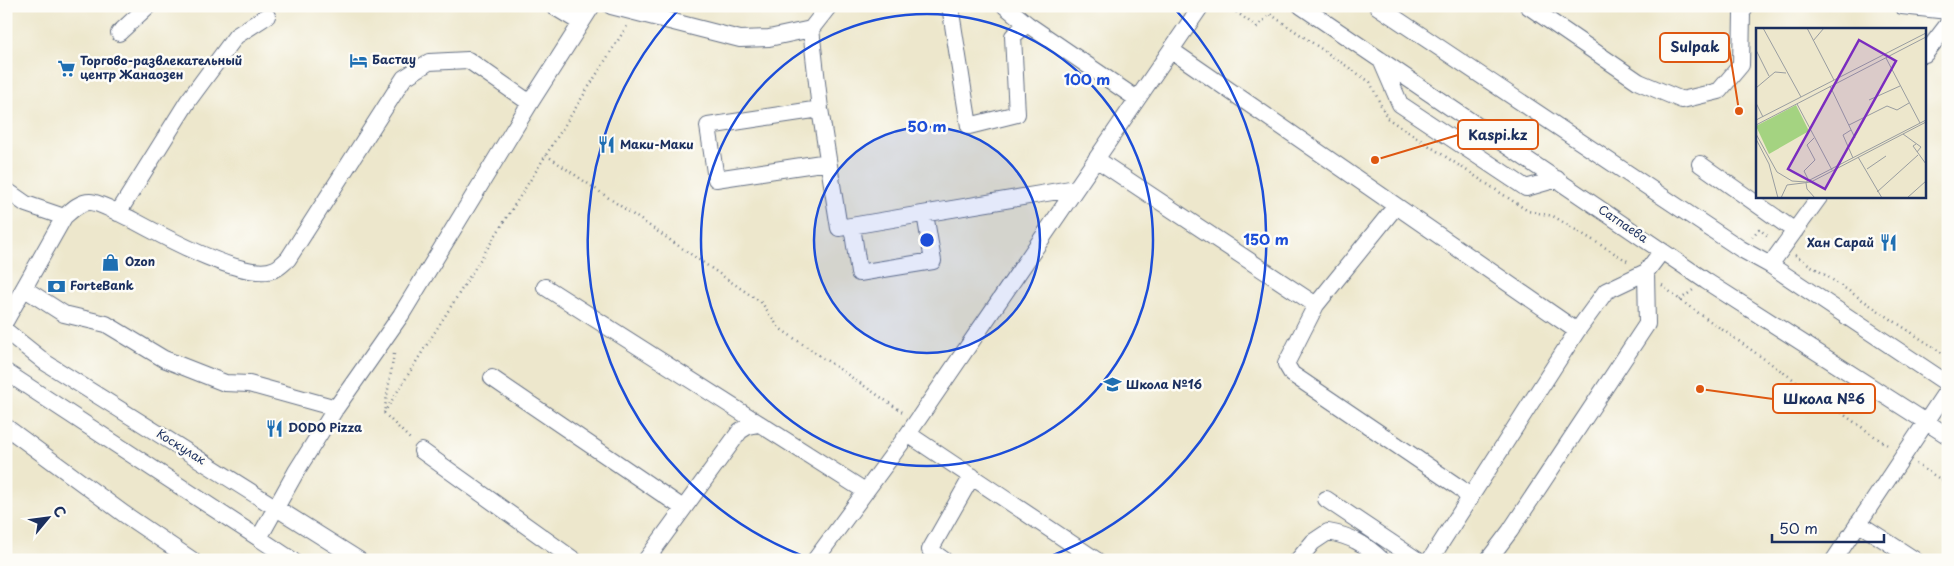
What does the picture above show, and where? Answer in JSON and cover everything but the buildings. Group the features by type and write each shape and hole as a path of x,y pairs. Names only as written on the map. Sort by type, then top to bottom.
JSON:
{"street":[{"path":"119,33 148,6"},
{"path":"553,6 582,23"},
{"path":"259,538 276,506 336,408 401,315 530,103 592,6"},
{"path":"611,6 740,38 770,38 811,29 829,6"},
{"path":"950,6 969,126 1017,114 1013,36 1027,24"},
{"path":"1005,6 1027,24 1137,99"},
{"path":"815,560 912,428 1201,6"},
{"name":"Сатпаева","path":"1301,6 1662,251 1948,436"},
{"path":"1378,6 1741,249 1770,265 1948,384"},
{"path":"1528,6 1639,82 1682,100 1719,92 1741,66 1742,13 1746,6"},
{"path":"1902,6 1948,11"},
{"path":"118,213 188,101 236,36 267,16"},
{"path":"1926,53 1948,24"},
{"path":"811,29 820,109 839,228 1076,188"},
{"path":"1171,50 1578,331"},
{"path":"6,320 64,217 78,205 91,202 118,213 192,252 226,264 258,271 274,269 288,259 404,78 429,62 468,60 530,103"},
{"path":"1381,60 1400,104 1526,188 1557,179"},
{"path":"820,109 708,126 716,179 828,162"},
{"path":"1096,158 1316,305"},
{"path":"1700,164 1794,231"},
{"path":"6,190 26,204 64,217"},
{"path":"1770,265 1819,198"},
{"path":"1396,206 1316,305 1286,364 1292,374 1460,488 1470,499"},
{"path":"852,226 859,273 914,264 932,260 925,214"},
{"path":"1430,560 1578,331 1606,291 1646,272 1662,251"},
{"path":"1488,560 1510,531 1647,324 1646,272"},
{"path":"544,287 865,491"},
{"path":"25,289 64,314 106,324 164,359 225,383 249,384 336,408"},
{"name":"Коскулак","path":"6,331 46,363 359,560"},
{"path":"6,372 292,560"},
{"path":"492,378 683,508"},
{"path":"1834,560 1948,389"},
{"path":"646,560 740,431 748,426 759,424"},
{"path":"6,427 124,514 192,560"},
{"path":"912,428 972,476 1096,560"},
{"path":"422,451 574,560"},
{"path":"944,560 930,550 972,476"},
{"path":"1326,499 1417,560"},
{"path":"1858,523 1915,560"},
{"path":"1298,560 1313,542 1328,532 1348,535 1374,552 1382,560"}],"path":[{"path":"1228,6 1257,27 1270,14 1370,82 1387,118 1528,211 1553,216 1646,272 1680,300 1903,456 1948,484"},
{"path":"384,413 636,12"},
{"path":"546,155 762,303 779,328 912,428"},
{"path":"1741,249 1759,229 1948,357"},
{"path":"384,413 396,345"},
{"path":"384,413 422,451"}],"place":[{"name":"Бастау","path":"358,60"},
{"name":"Торгово-развлекательный центр Жанаозен","path":"66,68"},
{"name":"Sulpak","path":"1739,111"},
{"name":"Маки-Маки","path":"606,145"},
{"name":"Kaspi.kz","path":"1375,160"},
{"name":"Хан Сарай","path":"1888,243"},
{"name":"Ozon","path":"111,262"},
{"name":"ForteBank","path":"56,286"},
{"name":"Школа №16","path":"1112,385"},
{"name":"Школа №6","path":"1700,389"},
{"name":"DODO Pizza","path":"274,428"}]}
